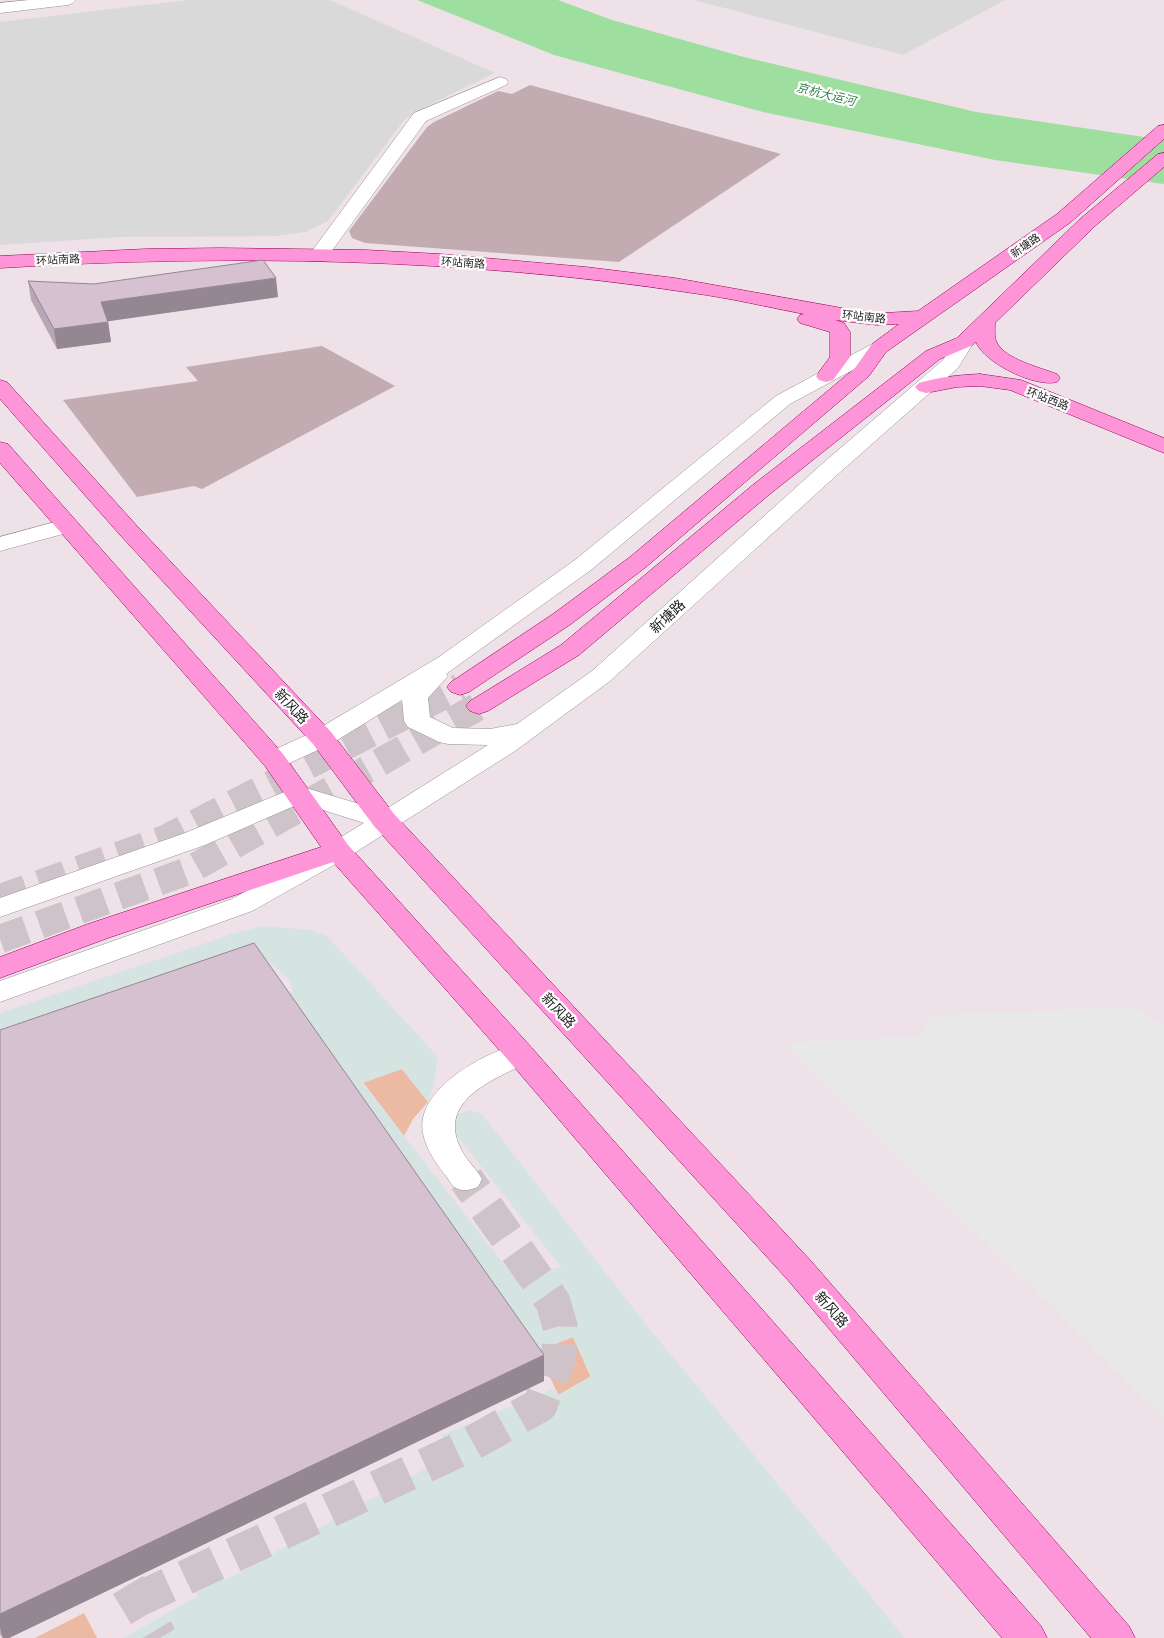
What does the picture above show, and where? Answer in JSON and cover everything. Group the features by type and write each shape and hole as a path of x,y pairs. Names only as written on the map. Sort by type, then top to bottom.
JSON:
{"main road":[{"name":"新塘路","path":"460,687 562,620 638,562 862,372 878,348 1064,218 1164,130"},
{"name":"新塘路","path":"479,706 570,650 762,489 933,355 964,342 1087,223 1164,158"},
{"name":"环站南路","path":"0,262 147,255 319,255 428,260 549,269 726,292 868,318 922,317"},
{"name":"环站南路","path":"0,271 174,263 327,264 501,273 642,289 728,303 833,324 840,332 842,348 840,357 826,376"},
{"name":"环站西路","path":"985,323 985,340 993,352 1002,360 1098,397 1164,427"},
{"name":"环站西路","path":"926,387 957,381 980,380 1014,384 1164,446"},
{"name":"新风路","path":"0,386 128,531 322,738 384,820 799,1270 1115,1638"},
{"path":"0,449 274,760 338,851 520,1054 1028,1638"},
{"path":"0,968 98,931 338,851"}],"street":[{"path":"0,8 68,0"},
{"path":"319,255 420,117 500,82"},
{"name":"新塘路","path":"0,992 242,905 338,851 524,731 601,676 793,502 951,364 964,342"},
{"name":"新塘路","path":"274,760 322,738 448,662 583,566 738,435 783,400 878,348"},
{"path":"0,544 66,526"},
{"path":"448,662 415,697 418,721 448,736 490,738 524,731"},
{"path":"0,908 195,839 299,794 384,820"},
{"path":"466,1179 443,1148 437,1122 443,1106 463,1082 520,1054"}],"shaded area":[{"path":"188,0 330,0 495,73 425,107 405,119 328,221 305,232 277,236 121,237 0,245 0,22"},
{"path":"694,0 1005,0 903,55"},
{"path":"530,85 781,154 619,262 365,243 352,238 349,231 427,127 498,91 512,94"},
{"path":"322,346 395,386 202,489 194,486 137,497 63,400 198,381 186,367"},
{"path":"263,926 311,930 327,936 438,1057 434,1084 428,1102 402,1069 363,1083 516,1280 561,1267 450,1127 456,1115 470,1110 480,1113 489,1123 648,1327 905,1638 123,1638 198,1596 194,1589 220,1575 224,1581 452,1454 441,1435 554,1389 558,1395 591,1376 573,1337 537,1351 280,1002 293,991 288,978 255,950 0,1036 0,1013 235,933"},
{"path":"1133,1007 1164,1025 1164,1419 783,1043 922,1036 932,1015"},
{"path":"402,1069 428,1102 413,1119 404,1136 363,1082"},
{"path":"573,1337 596,1389 565,1408 537,1351"},
{"path":"84,1613 97,1638 35,1638"}],"water":[{"name":"京杭大运河","path":"417,0 558,0 612,20 740,56 976,112 1164,140 1164,184 995,160 763,112 554,55"}],"building":[{"path":"263,260 276,278 101,302 108,322 54,329 28,281 94,284"},
{"path":"254,943 544,1355 0,1614 0,1030"}],"tunnel":[{"path":"0,898 165,839 460,687"},
{"path":"0,939 188,871 479,706"},
{"path":"137,1600 467,1446 540,1405 559,1356 560,1326 553,1302 466,1179"},
{"path":"128,1585 137,1600"},
{"path":"137,1600 160,1638"}]}
